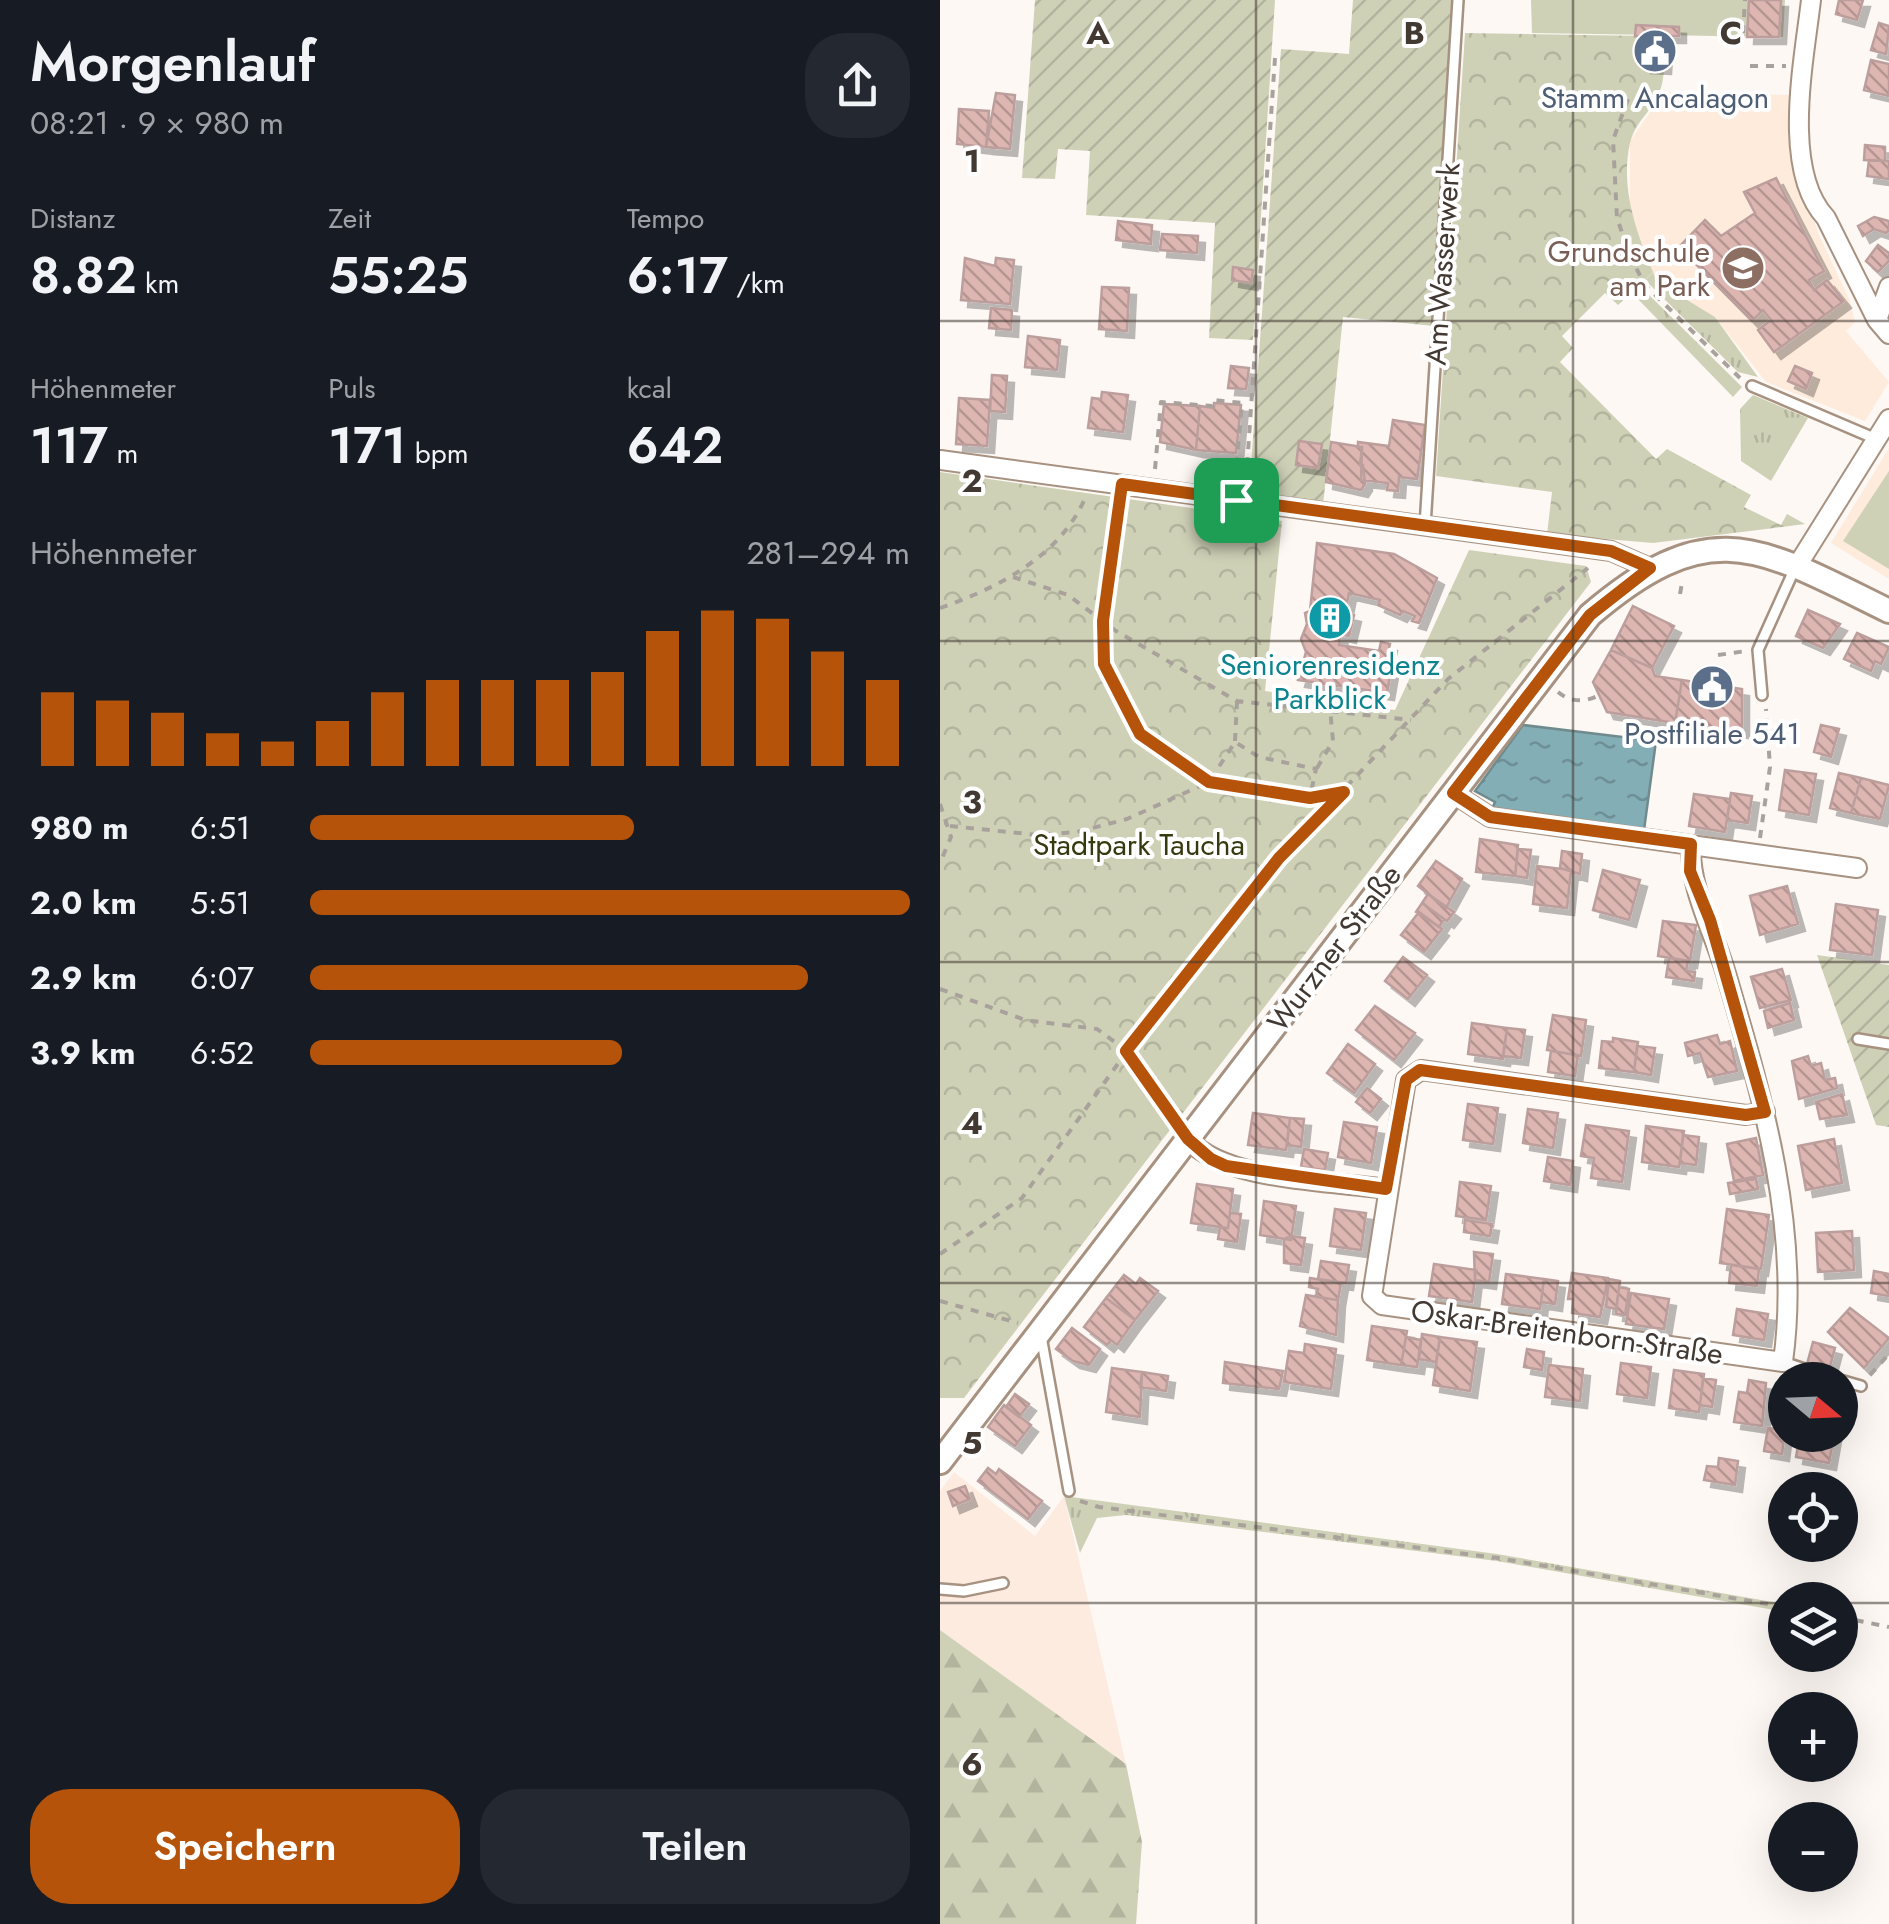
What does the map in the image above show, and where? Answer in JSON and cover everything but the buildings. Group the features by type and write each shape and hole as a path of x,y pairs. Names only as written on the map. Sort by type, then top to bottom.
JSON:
{"street":[{"path":"1811,0 1800,156 1815,207 1826,218 1883,327"},
{"path":"1883,327 1889,288"},
{"path":"1796,566 1889,418"},
{"path":"940,460 1239,496 1425,529 1611,551 1650,568"},
{"name":"Wurzner Straße","path":"940,1462 1590,615 1650,568 1722,548 1761,553 1889,610"},
{"path":"1453,793 1490,817 1857,868"},
{"path":"1691,844 1690,871 1710,920 1765,1112 1787,1234 1789,1296 1783,1362"},
{"path":"1188,1139 1198,1150 1226,1166 1386,1189 1406,1080 1420,1070 1746,1115 1765,1112"},
{"name":"Oskar-Breitenborn-Straße","path":"1386,1189 1372,1296 1382,1305 1783,1362"}],"lane":[{"name":"Am Wasserwerk","path":"1425,529 1458,0"},
{"path":"1752,386 1837,427 1876,438"},
{"path":"1762,696 1758,650 1796,566"},
{"path":"1858,1039 1889,1044"},
{"path":"1040,1333 1047,1351 1068,1492"},
{"path":"940,1588 964,1591 1003,1583"}],"path":[{"path":"1743,33 1745,0"},
{"path":"1239,496 1275,58"},
{"path":"1628,99 1613,140 1617,218 1629,254 1644,284 1752,386"},
{"path":"1154,480 1162,402 1212,406 1212,400 1242,403 1239,496"},
{"path":"940,608 1013,578 1070,529 1091,480"},
{"path":"1122,484 1103,621 1104,664 1140,734 1209,782 1310,798 1344,792"},
{"path":"940,1254 1022,1198 1126,1051 1279,858 1448,680 1589,568"},
{"path":"1013,578 1068,595 1103,621 1237,701 1330,708 1410,720"},
{"path":"1680,594 1682,583"},
{"path":"1718,655 1746,651"},
{"path":"1551,686 1566,698 1589,701 1599,696"},
{"path":"1758,853 1770,768 1770,730 1762,696"},
{"path":"950,826 990,833 1077,832 1161,806 1209,782 1235,742 1237,701"},
{"path":"1310,798 1316,768 1333,741 1330,708"},
{"path":"1235,742 1259,757 1316,768"},
{"path":"940,804 950,826 948,848 940,863"},
{"path":"940,989 1025,1020 1097,1029 1126,1051 1188,1139"},
{"path":"940,1301 1027,1325 1040,1333"},
{"path":"1860,1386 1889,1354"},
{"path":"1068,1492 1099,1507 1498,1558 1768,1604"},
{"path":"1858,1620 1889,1626"}],"shaded area":[{"name":"Grundschule am Park","path":"1664,92 1794,95 1798,172 1819,235 1850,301 1855,322 1846,331 1889,382 1865,421 1766,382 1715,317 1656,281 1630,219 1630,141"},
{"path":"1889,448 1889,579 1831,543"},
{"path":"954,1472 1035,1536 1064,1496 1126,1764 940,1630 940,1491"}],"green space":[{"path":"1035,0 1275,0 1253,340 1209,338 1215,223 1086,215 1090,151 1058,149 1055,179 1022,178"},
{"path":"1353,0 1454,0 1434,326 1343,317 1323,505 1249,493 1281,49 1349,54"},
{"path":"1531,0 1785,0 1783,37 1532,33"},
{"path":"1465,33 1645,36 1644,65 1664,67 1663,81 1630,143 1627,176 1636,225 1653,272 1618,305 1605,293 1562,336 1573,348 1560,362 1656,459 1667,449 1751,495 1744,507 1781,525 1787,514 1805,524 1653,543 1547,534 1552,492 1436,476"},
{"path":"1653,272 1656,281 1715,317 1758,377 1738,372 1645,280"},
{"path":"1639,285 1742,387 1733,397 1632,293"},
{"path":"1753,395 1808,418 1771,481 1741,461 1740,409"},
{"path":"1889,471 1889,569 1843,541"},
{"name":"Stadtpark Taucha","path":"940,472 1282,521 1265,691 1395,710 1469,550 1586,566 1591,582 964,1398 940,1398"},
{"path":"1817,955 1889,965 1889,1127 1876,1125"},
{"path":"1064,1496 1497,1554 1768,1601 1768,1609 1497,1561 1126,1515 1097,1518 1080,1553"},
{"path":"940,1630 1126,1764 1142,1842 1136,1924 940,1924"}],"water":[{"path":"1523,725 1656,741 1644,830 1492,809 1495,802 1475,791"}],"place":[{"name":"Stamm Ancalagon","path":"1655,51"},
{"name":"Grundschule am Park","path":"1743,268"},
{"name":"Seniorenresidenz Parkblick","path":"1330,618"},
{"name":"Postfiliale 541","path":"1712,687"}],"route":[{"path":"1122,484 1236,500 1425,529 1611,551 1650,568 1590,615 1453,793 1490,817 1691,844 1690,871 1710,920 1765,1112 1746,1115 1420,1070 1406,1080 1386,1189 1226,1166 1198,1150 1188,1139 1126,1051 1279,858 1344,792 1310,798 1209,782 1140,734 1104,664 1103,621 1122,484"}]}
